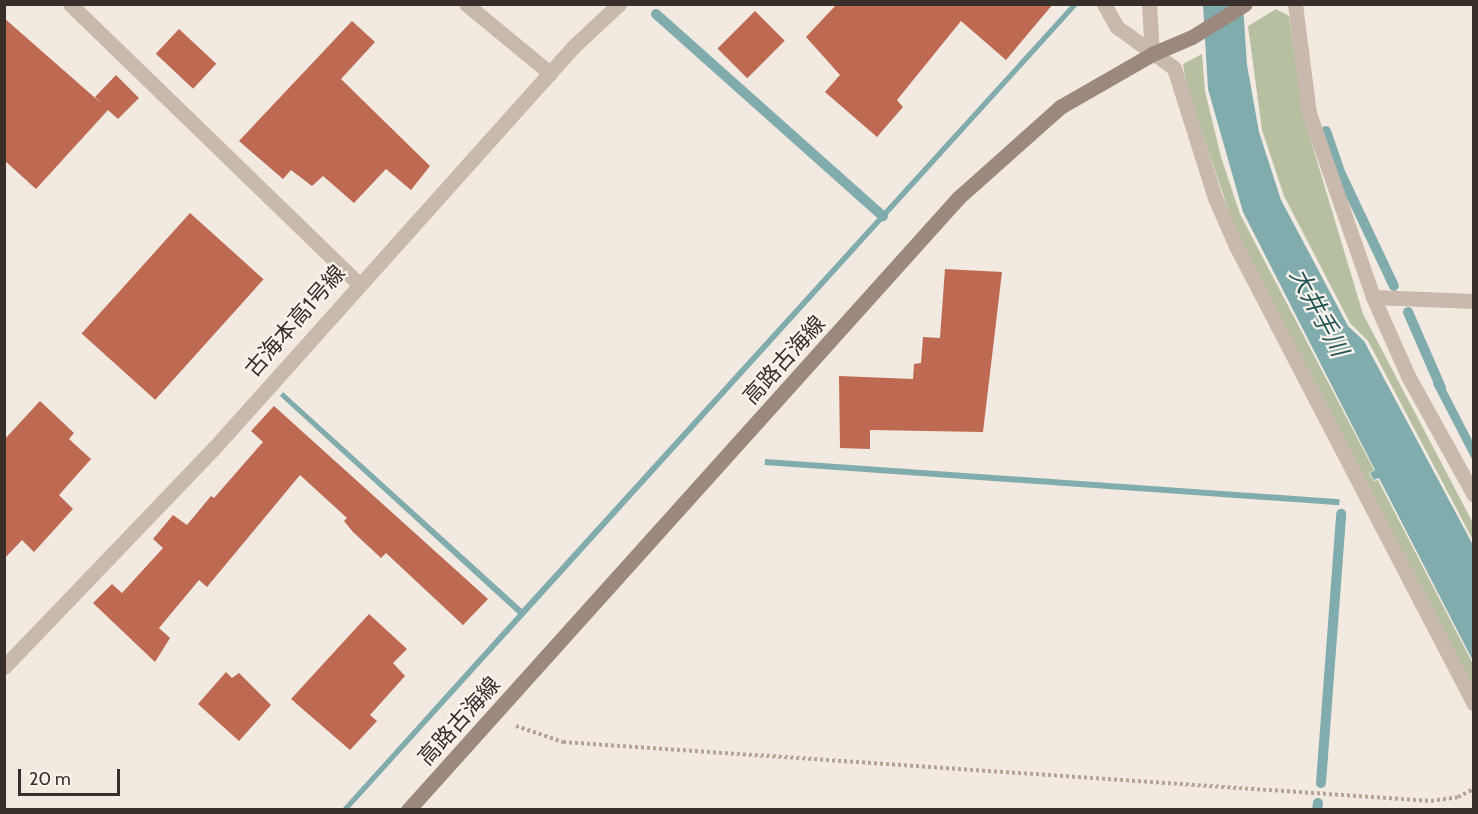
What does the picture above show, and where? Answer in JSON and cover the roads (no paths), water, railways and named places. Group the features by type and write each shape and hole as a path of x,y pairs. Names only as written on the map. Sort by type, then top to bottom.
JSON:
{"main road":[{"name":"高路古海線","path":"408,810 958,198 1060,107 1152,54 1192,37 1245,4"}],"street":[{"path":"70,4 358,283"},
{"path":"466,4 549,73"},
{"name":"古海本高1号線","path":"4,667 214,448 358,283 549,73 620,4"},
{"path":"1104,4 1118,27 1174,68 1215,198 1236,246 1473,704"},
{"path":"1149,4 1152,54"},
{"path":"1295,4 1309,113 1373,297 1408,376 1473,495"},
{"path":"1373,297 1473,301"}],"water":[{"path":"1072,4 1078,5 349,809 342,809 518,614 280,396 283,392 522,609"},
{"name":"大井手川","path":"1203,5 1243,5 1247,65 1259,132 1281,200 1348,326 1364,341 1473,545 1473,661 1379,478 1374,480 1370,473 1375,470 1243,212 1208,89"},
{"path":"1436,370 1473,442 1473,461 1433,384"},
{"path":"765,459 1340,499 1339,505 765,465"}],"waterway":[{"path":"656,14 883,216"},
{"path":"1326,131 1340,172 1394,286"},
{"path":"1408,312 1441,388"},
{"path":"1321,783 1341,514"},
{"path":"1317,810 1318,803"}]}
